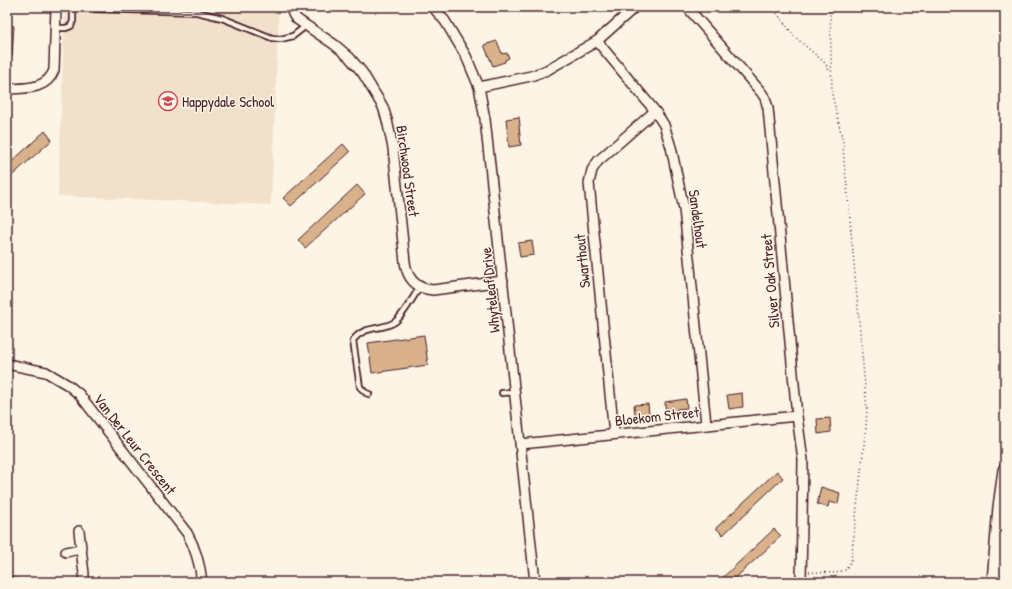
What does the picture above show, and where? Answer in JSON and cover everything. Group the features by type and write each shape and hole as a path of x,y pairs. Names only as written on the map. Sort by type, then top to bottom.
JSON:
{"main road":[{"path":"994,582 1000,507 1005,470"}],"street":[{"path":"7,89 37,86 47,82 52,76 54,70 56,7"},
{"name":"Birchwood Street","path":"290,7 294,16 335,45 349,57 362,72 383,108 393,148 406,270 410,279 420,287"},
{"name":"Whyteleaf Drive","path":"433,7 445,22 466,56 479,87 485,119 504,282 535,582"},
{"path":"479,87 539,74 597,41 635,7"},
{"name":"Silver Oak Street","path":"687,7 761,92 766,103 770,126 797,416 803,460 801,582"},
{"name":"Sandelhout","path":"597,41 655,111 664,125 671,147 684,209 706,424"},
{"name":"Swarthout","path":"614,434 589,183 592,170 598,161 655,111"},
{"path":"420,287 426,290 433,290 504,282"},
{"name":"Van Der Leur Crescent","path":"7,364 46,372 68,385 79,394 187,534 197,555 202,582"},
{"name":"Bloekom Street","path":"520,444 797,416"},
{"path":"79,531 84,574 82,582"},
{"path":"66,552 80,549"}],"lane":[{"path":"55,28 66,28 71,26 73,21 73,7"},
{"path":"95,9 197,12 222,18 272,38 281,40 293,36 307,25"},
{"path":"369,394 360,387 354,341 361,332 388,325 396,321 420,287"},
{"path":"502,393 515,392"}],"path":[{"path":"772,7 794,36 825,63 830,74"},
{"path":"801,572 836,573 845,570 850,560 867,409 843,142 832,94 830,74 830,7"},
{"path":"7,575 27,582"}],"shaded area":[{"name":"Happydale School","path":"65,7 279,7 271,205 58,196"}],"building":[{"path":"7,25 14,26 12,56 7,56"},
{"path":"497,41 502,54 507,53 509,58 505,60 505,62 493,66 484,45"},
{"path":"519,117 521,145 509,147 506,119"},
{"path":"45,131 52,140 7,180 7,166"},
{"path":"343,144 350,152 291,206 283,198"},
{"path":"357,185 365,194 305,248 298,240"},
{"path":"532,241 534,255 520,257 518,243"},
{"path":"424,335 428,365 372,373 368,343"},
{"path":"742,393 743,407 729,409 727,395"},
{"path":"686,399 687,408 677,409 677,414 666,415 665,402"},
{"path":"648,404 649,414 635,415 634,405"},
{"path":"830,418 831,432 818,434 817,419"},
{"path":"777,471 783,478 723,535 716,528"},
{"path":"821,487 840,493 838,504 829,502 828,507 817,504"},
{"path":"774,529 781,536 731,582 718,582"}],"place":[{"name":"Happydale School","path":"168,101"}]}
